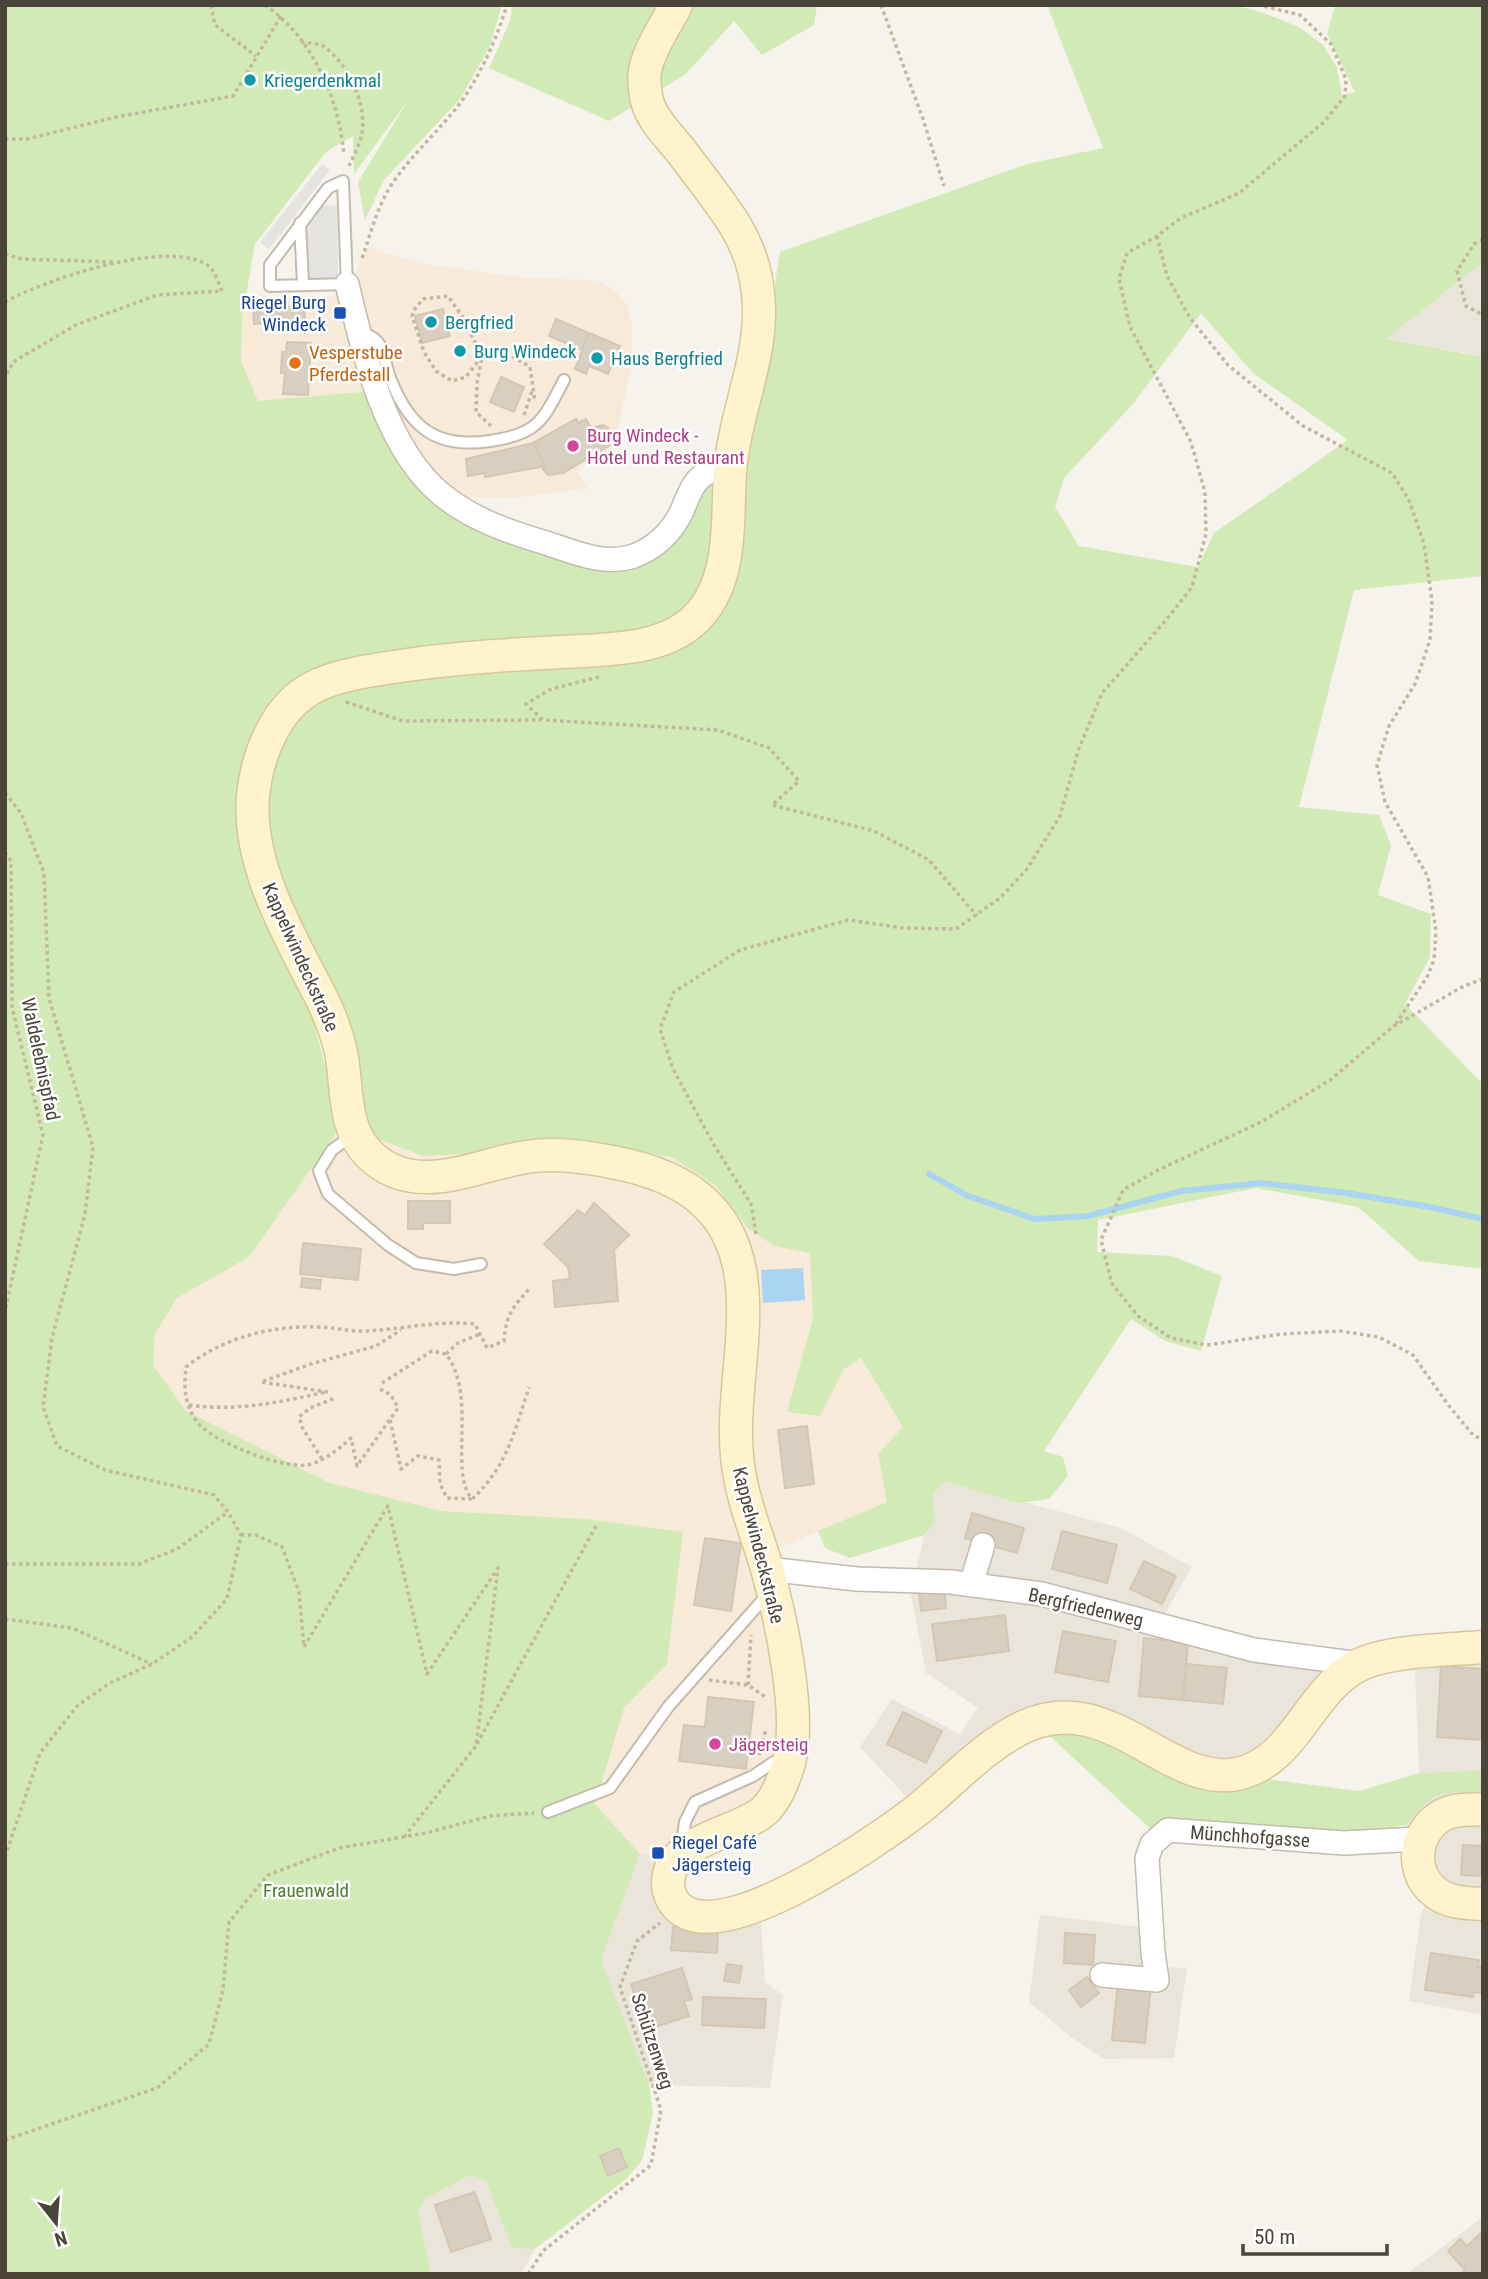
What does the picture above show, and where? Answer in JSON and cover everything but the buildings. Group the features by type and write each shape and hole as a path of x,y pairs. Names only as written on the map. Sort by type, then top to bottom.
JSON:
{"street":[{"name":"Kappelwindeckstraße","path":"676,5 645,72 646,97 653,118 677,145 739,232 752,263 758,291 759,329 734,431 728,535 721,576 703,612 681,629 654,642 616,649 465,657 365,671 308,690 274,724 263,753 253,797 255,831 263,873 276,908 332,1019 341,1051 354,1135 365,1151 382,1166 407,1176 440,1176 482,1169 525,1157 558,1155 594,1158 645,1168 693,1191 730,1238 740,1268 744,1319 734,1435 740,1482 764,1590 788,1672 793,1713 789,1762 776,1796 765,1810 749,1821 696,1844 681,1855"},
{"path":"347,284 358,333 394,431 412,459 441,494 487,523 608,561 632,556 656,546 668,533 680,514 690,489 709,472 730,469"},
{"path":"971,1585 983,1545"},
{"name":"Bergfriedenweg","path":"764,1590 857,1579 903,1579 971,1585 1042,1594 1254,1650 1360,1664"},
{"path":"681,1855 673,1865 668,1886 670,1896 678,1909 690,1915 733,1914 795,1888 850,1856 915,1811 1009,1734 1032,1723 1059,1718 1086,1720 1108,1726 1187,1767 1210,1774 1233,1775 1258,1766 1281,1750 1329,1690 1360,1664 1385,1657 1483,1647"},
{"path":"1483,1809 1451,1811 1437,1818 1426,1827 1419,1839 1418,1857 1423,1876 1434,1892 1450,1901 1483,1904"},
{"name":"Münchhofgasse","path":"1102,1975 1157,1980 1147,1858 1152,1844 1168,1830 1344,1843 1419,1839"}],"lane":[{"path":"343,181 347,284 270,286 270,265 328,188 343,181"},
{"path":"300,223 303,284"},
{"path":"358,333 369,335 378,343 406,412 420,428 441,438 463,443 506,439 522,434 543,419 564,380"},
{"path":"354,1135 332,1150 319,1171 328,1194 388,1245 416,1263 454,1269 481,1264"},
{"path":"548,1812 610,1788 694,1675 764,1590"},
{"path":"681,1855 685,1822 695,1802 752,1776 774,1762 789,1762"}],"path":[{"path":"211,5 215,25 256,56"},
{"path":"265,5 281,16 321,72 334,103 344,156"},
{"path":"371,227 391,185 426,140 460,103 489,56 507,5"},
{"path":"881,5 923,119 944,186"},
{"path":"740,1268 757,1232 751,1203 673,1069 660,1029 674,992 740,950 848,920 904,928 956,929 1000,898 1027,869 1060,816 1078,751 1102,693 1192,587 1206,534 1205,492 1191,442 1130,327 1119,279 1128,253 1181,218 1239,193 1324,122 1345,96 1346,79 1331,44 1300,15 1259,5"},
{"path":"5,139 27,139 116,117 233,96 281,16"},
{"path":"302,42 321,45 340,63 352,81 360,107 362,131 343,181"},
{"path":"1157,236 1167,276 1190,318 1228,365 1303,426 1392,472 1409,500 1423,544 1432,601 1430,640 1415,684 1389,726 1377,765 1385,802 1428,877 1436,931 1434,960 1427,977 1394,1026"},
{"path":"1483,239 1474,244 1457,271 1466,306 1483,315"},
{"path":"5,254 22,259 118,262"},
{"path":"5,302 30,288 118,262 150,256 188,257 211,268 222,291 157,295 76,325 13,362 5,378"},
{"path":"498,426 490,426 476,412 482,356 462,316 447,296 423,299 412,316 424,352 436,371 452,381 466,377 482,356 508,354 530,367 532,391 524,415 515,420"},
{"path":"543,720 526,704 551,689 602,676"},
{"path":"344,701 403,721 543,720 718,730 769,748 799,781 772,805 874,831 929,860 977,916"},
{"path":"5,793 21,813 44,873 49,998 93,1147 85,1214 52,1338 43,1407 57,1446 105,1470 214,1495 241,1535 227,1599 192,1637 152,1664 110,1683 78,1705 40,1753 5,1857"},
{"name":"Waldelebnispfad","path":"5,852 11,861 12,1007 43,1135 5,1311"},
{"path":"1483,979 1464,986 1394,1026 1330,1080 1261,1122 1158,1170 1123,1191 1101,1240 1112,1284 1138,1317 1171,1338 1207,1345 1281,1334 1340,1331 1379,1337 1413,1355 1449,1406 1474,1436 1483,1439"},
{"path":"380,1389 391,1395 398,1408 357,1466 351,1438 331,1456 309,1465 277,1463 229,1444 198,1424 184,1395 186,1367 204,1352 244,1337 286,1328 318,1327 362,1331 451,1322 475,1324 487,1348 504,1341 506,1321 512,1309 530,1288"},
{"path":"189,1405 211,1408 250,1407 328,1391 261,1382 311,1364 376,1346 404,1328"},
{"path":"446,1354 458,1343 480,1334"},
{"path":"382,1383 432,1351 446,1354 455,1366 462,1397 462,1471 472,1499"},
{"path":"390,1420 401,1469 418,1456 439,1460 440,1483 447,1498 472,1499 494,1477 508,1451 529,1387"},
{"path":"322,1459 302,1427 299,1417 310,1408 335,1398"},
{"path":"241,1535 256,1535 282,1547 299,1592 304,1647 388,1506 427,1674 498,1568 475,1746"},
{"path":"5,1564 139,1564 177,1549 228,1512"},
{"path":"404,1837 475,1746 596,1526"},
{"path":"747,1685 764,1590"},
{"path":"5,1619 72,1628 152,1664"},
{"path":"694,1675 715,1682 747,1685 762,1693 768,1699 769,1706"},
{"path":"752,1776 767,1726"},
{"path":"5,2140 157,2088 209,2044 223,1990 229,1922 268,1875 339,1848 404,1837 490,1816 548,1812"},
{"name":"Schützenweg","path":"528,2274 543,2251 651,2165 661,2110 620,1987 637,1941 678,1909"}],"shaded area":[{"path":"322,164 330,170 269,249 260,242"},
{"path":"337,205 338,277 308,278 305,226 322,206"},
{"path":"368,247 418,263 518,277 600,281 615,291 627,305 632,326 632,361 614,449 576,470 587,488 511,498 455,497 443,488 372,391 258,401 241,361 245,298 355,296 357,267"},
{"path":"1483,262 1483,360 1479,355 1385,339"},
{"path":"341,1126 423,1156 608,1147 671,1157 715,1185 748,1228 774,1246 810,1253 813,1318 788,1412 820,1416 844,1369 861,1358 903,1427 878,1454 887,1502 772,1551 799,1768 679,1860 640,1854 595,1804 624,1708 667,1664 683,1532 587,1519 442,1511 330,1483 186,1411 153,1365 155,1334 177,1298 249,1257"},
{"path":"944,1481 1121,1528 1192,1567 1161,1620 1293,1650 1354,1650 1354,1685 1251,1777 1042,1729 909,1800 860,1747 892,1699 960,1734 978,1708 926,1673 911,1595 924,1535 935,1523 933,1495"},
{"path":"1483,1633 1483,1770 1419,1773 1414,1642"},
{"path":"1441,1792 1483,1793 1483,2015 1409,2001 1420,1920 1427,1898 1406,1857 1406,1825 1425,1801"},
{"path":"640,1854 679,1860 685,1893 697,1902 723,1905 759,1894 765,1982 783,1995 770,2088 649,2085 601,1960"},
{"path":"1040,1915 1159,1929 1165,1967 1187,1968 1174,2058 1104,2059 1068,2035 1029,2002"},
{"path":"471,2175 486,2181 512,2247 535,2249 521,2274 431,2274 418,2212 425,2199"},
{"path":"1483,2217 1483,2274 1406,2274"}],"green space":[{"name":"Frauenwald","path":"5,5 502,5 490,46 460,99 384,180 365,220 358,182 409,99 354,174 353,136 326,152 255,244 242,318 241,361 258,401 372,391 439,499 634,562 711,477 746,467 780,252 1027,164 1103,148 1047,5 1233,5 1264,13 1299,27 1323,45 1337,68 1342,95 1355,92 1327,34 1335,5 1483,5 1483,262 1386,339 1480,356 1483,360 1483,576 1354,590 1299,807 1379,815 1391,845 1378,895 1431,914 1430,957 1405,1004 1483,1084 1483,1269 1419,1261 1358,1207 1256,1188 1098,1220 1097,1252 1172,1256 1222,1276 1201,1351 1165,1341 1131,1319 1044,1451 1063,1457 1068,1476 1049,1499 1019,1503 944,1481 933,1495 935,1523 924,1535 850,1558 825,1548 818,1531 887,1502 878,1454 903,1427 861,1358 844,1369 820,1416 787,1412 813,1318 810,1253 774,1246 748,1228 715,1185 671,1157 608,1147 423,1156 370,1136 278,892 266,834 266,774 288,683 256,730 245,822 306,993 341,1126 249,1257 177,1298 155,1334 153,1365 186,1411 330,1483 442,1511 587,1519 683,1532 667,1664 624,1708 595,1804 640,1854 601,1960 649,2084 653,2113 642,2161 626,2179 535,2249 512,2248 486,2181 471,2175 425,2199 418,2212 431,2274 5,2274","holes":["1201,313 1253,373 1348,440 1214,533 1198,567 1079,546 1055,507 1064,478 1133,404"]},
{"path":"512,5 817,5 814,25 762,55 734,21 686,74 609,121 489,68 510,21"},
{"path":"1042,1729 1079,1729 1251,1777 1359,1791 1419,1773 1483,1770 1483,1793 1438,1795 1424,1805 1406,1825 1344,1835 1157,1835"}],"water":[{"path":"803,1268 805,1300 763,1303 761,1270"}],"waterway":[{"path":"929,1174 968,1196 1035,1219 1088,1216 1181,1191 1262,1183 1346,1193 1483,1219"}],"place":[{"name":"Kriegerdenkmal","path":"250,80"},
{"name":"Riegel Burg Windeck","path":"340,313"},
{"name":"Bergfried","path":"431,322"},
{"name":"Burg Windeck","path":"460,351"},
{"name":"Haus Bergfried","path":"597,358"},
{"name":"Vesperstube Pferdestall","path":"295,363"},
{"name":"Burg Windeck - Hotel und Restaurant","path":"573,446"},
{"name":"Jägersteig","path":"715,1744"},
{"name":"Riegel Café Jägersteig","path":"658,1853"}]}
